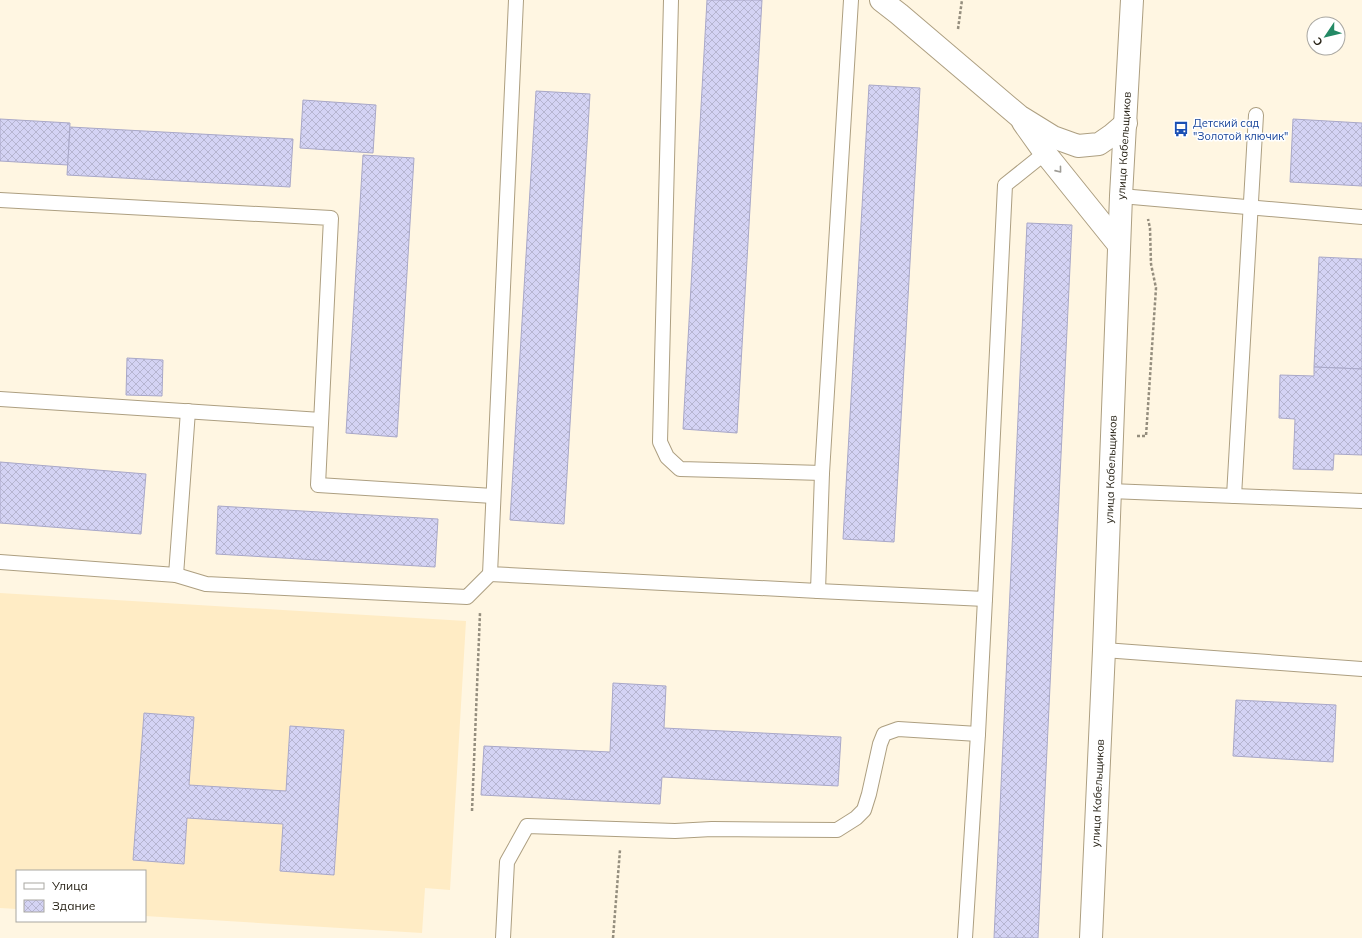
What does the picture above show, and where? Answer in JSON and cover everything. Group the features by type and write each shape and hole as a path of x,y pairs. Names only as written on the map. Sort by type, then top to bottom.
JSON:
{"street":[{"path":"881,0 1019,116 1053,137 1078,146 1099,144 1112,136 1126,123"},
{"name":"улица Кабельщиков","path":"1091,938 1104,650 1121,196 1132,0"},
{"path":"1019,116 1045,153 1120,245"}],"lane":[{"path":"0,562 176,575 206,584 467,597 485,578 493,496 516,0"},
{"path":"672,0 660,442 667,457 680,469 822,473"},
{"path":"818,591 822,473 851,0"},
{"path":"1234,496 1256,115"},
{"path":"966,938 985,599 1005,185 1045,153"},
{"path":"1121,196 1362,217"},
{"path":"0,200 331,218 318,485 493,496"},
{"path":"0,399 321,420"},
{"path":"176,575 188,411"},
{"path":"1110,491 1362,501"},
{"path":"485,578 985,599"},
{"path":"1104,650 1362,669"},
{"path":"503,938 507,862 527,826 674,831 712,829 837,830 856,818 864,810 880,744 884,734 898,729 978,734"}],"path":[{"path":"958,29 962,0"},
{"path":"472,811 485,578"},
{"path":"613,938 622,830"}],"shaded area":[{"path":"0,593 466,621 450,890 425,888 422,933 146,916 146,870 16,870 16,909 0,908"}],"building":[{"path":"707,0 762,0 737,433 683,429"},
{"path":"869,85 920,88 894,542 843,539"},
{"path":"536,91 590,94 564,524 510,520"},
{"path":"303,100 376,105 373,153 300,148"},
{"path":"0,119 70,123 68,165 0,161"},
{"path":"1293,119 1362,123 1362,186 1290,182"},
{"path":"70,127 293,139 290,187 67,175"},
{"path":"363,155 414,158 397,437 346,433"},
{"path":"1027,223 1072,225 1038,938 994,938"},
{"path":"1319,257 1362,259 1362,369 1314,367"},
{"path":"127,358 163,360 162,396 126,395"},
{"path":"1314,367 1362,369 1362,455 1334,454 1333,470 1293,469 1295,419 1279,418 1280,375 1314,376"},
{"path":"0,462 146,474 141,534 0,523"},
{"path":"218,506 438,519 435,567 216,554"},
{"path":"613,683 666,686 664,728 841,737 838,786 662,777 660,804 481,795 484,746 610,752"},
{"path":"1236,700 1336,705 1333,762 1233,756"},
{"path":"144,713 194,717 189,785 286,791 290,726 344,730 334,875 280,871 283,824 187,818 184,864 133,860"}],"place":[{"name":"Детский сад \"Золотой ключик\"","path":"1181,129"}]}
